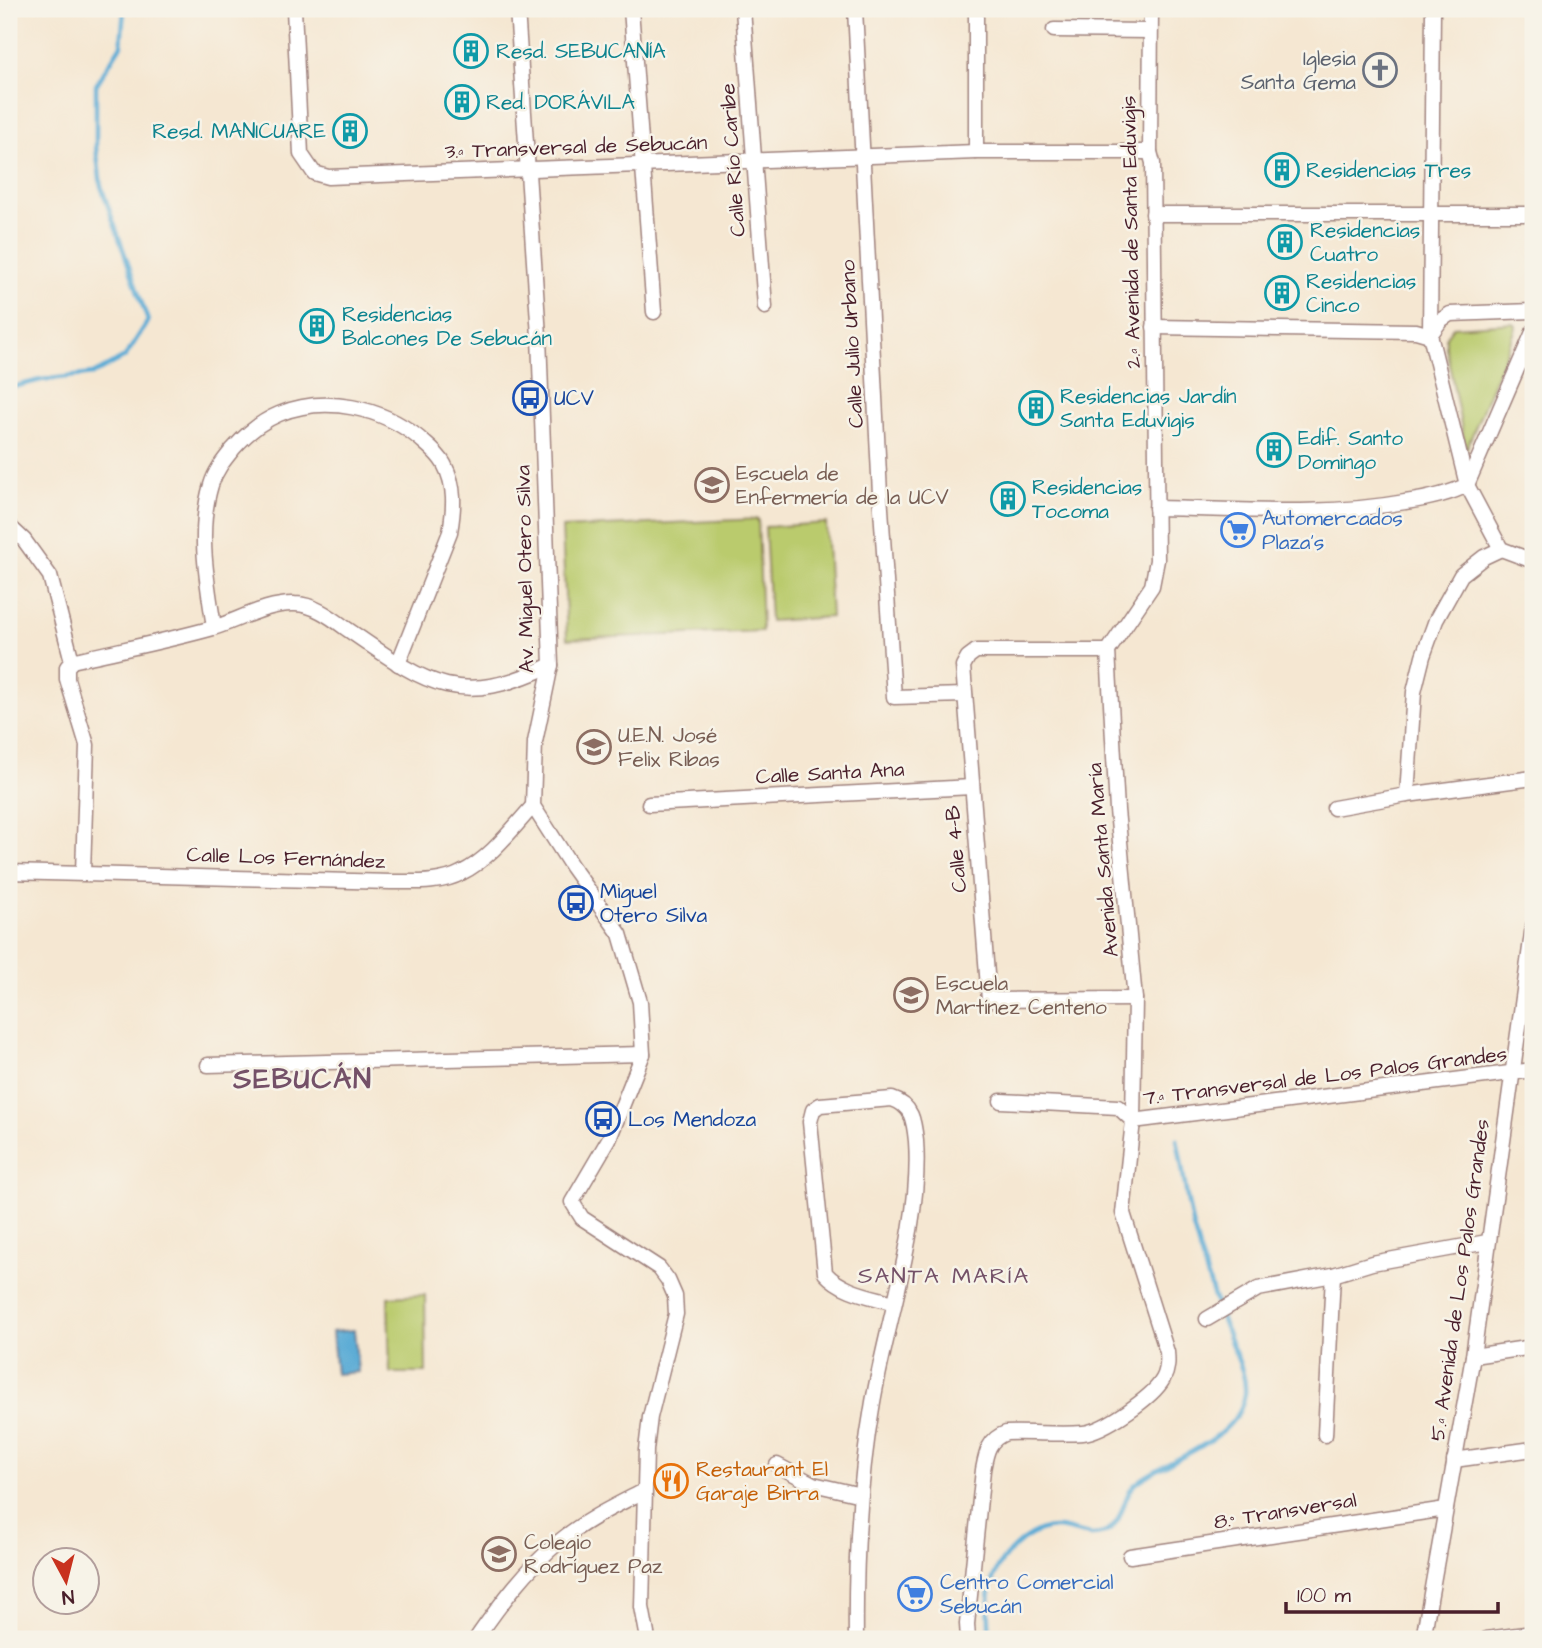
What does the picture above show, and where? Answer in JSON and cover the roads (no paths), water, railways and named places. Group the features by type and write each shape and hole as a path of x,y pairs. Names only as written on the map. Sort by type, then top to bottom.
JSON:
{"street":[{"name":"3.ª Transversal de Sebucán","path":"294,9 301,154 314,173 328,177 976,152 1150,152"},
{"name":"Av. Miguel Otero Silva","path":"517,9 539,336 551,666 535,742 533,806"},
{"path":"631,9 654,313"},
{"name":"Calle Río Caribe","path":"743,9 765,307"},
{"path":"855,9 864,156"},
{"path":"976,9 976,152"},
{"name":"2.ª Avenida de Santa Eduvigis","path":"1108,650 1152,586 1157,560 1153,163 1150,152 1151,9"},
{"path":"1433,9 1430,334 1467,485 1501,549 1533,561"},
{"path":"1054,30 1150,31"},
{"name":"Calle Julio Urbano","path":"864,156 880,494 894,696 965,695"},
{"path":"1153,214 1533,214"},
{"path":"1430,334 1441,320 1450,314 1533,311"},
{"path":"1154,327 1416,331 1430,334"},
{"path":"1156,508 1312,512 1381,507 1454,492 1467,485 1533,332"},
{"path":"214,627 204,562 205,529 211,484 222,462 255,427 278,414 297,408 338,405 377,413 404,426 435,451 451,481 454,510 450,531 398,664"},
{"path":"9,526 50,576 72,661"},
{"path":"1407,795 1414,692 1436,620 1461,575 1484,557 1501,549"},
{"path":"83,873 87,745 67,679 67,667 72,661 297,604 328,615 398,664 432,682 461,688 489,687 522,679 551,666"},
{"path":"965,695 963,666 968,657 976,652 1108,650"},
{"name":"Avenida Santa María","path":"968,1639 967,1624 983,1470 991,1443 1006,1433 1083,1433 1099,1429 1113,1422 1156,1389 1168,1366 1163,1338 1123,1213 1133,1122 1135,999 1117,810 1108,650"},
{"name":"Calle 4-B","path":"965,695 989,1000 1135,999"},
{"path":"1334,808 1533,778"},
{"name":"Calle Santa Ana","path":"649,804 972,787"},
{"path":"533,806 620,934 640,1002 643,1054 609,1139 572,1202 582,1219 659,1268 675,1296 676,1314 650,1417 644,1490 642,1608 648,1639"},
{"name":"Calle Los Fernández","path":"9,872 368,882 440,879 460,874 476,864 504,839 533,806"},
{"name":"5.ª Avenida de Los Palos Grandes","path":"1423,1639 1473,1356 1533,926"},
{"path":"208,1065 643,1054"},
{"name":"7.ª Transversal de Los Palos Grandes","path":"1001,1101 1118,1107 1133,1122 1533,1070"},
{"path":"856,1639 855,1573 861,1495 873,1402 894,1303 911,1222 916,1142 910,1111 903,1102 892,1099 820,1105 813,1110 810,1122 825,1273 833,1282 848,1290 894,1303"},
{"path":"1207,1320 1258,1289 1333,1275 1372,1263 1487,1242"},
{"path":"1325,1435 1333,1275"},
{"path":"1473,1356 1533,1347"},
{"path":"1454,1460 1533,1449"},
{"path":"777,1465 813,1484 861,1495"},
{"path":"476,1639 507,1595 540,1558 562,1539 601,1513 644,1490"},
{"name":"8.° Transversal","path":"1130,1556 1446,1509"},
{"path":"1487,1639 1533,1633"}],"water":[{"path":"354,1330 358,1372 336,1374 332,1332"}],"waterway":[{"path":"9,388 41,380 93,374 125,357 148,321 101,186 96,147 96,85 121,45 124,9"},
{"path":"990,1639 989,1596 992,1584 1002,1562 1023,1540 1048,1528 1092,1535 1111,1529 1120,1516 1128,1494 1138,1482 1217,1436 1240,1410 1245,1394 1244,1380 1197,1241 1177,1139"}],"place":[{"name":"Resd. SEBUCANÍA","path":"471,51"},
{"name":"Iglesia Santa Gema","path":"1380,70"},
{"name":"Red. DORÁVILA","path":"462,102"},
{"name":"Resd. MANICUARE","path":"350,131"},
{"name":"Residencias Tres","path":"1282,170"},
{"name":"Residencias Cuatro","path":"1285,242"},
{"name":"Residencias Cinco","path":"1282,293"},
{"name":"Residencias Balcones De Sebucán","path":"317,326"},
{"name":"UCV","path":"530,398"},
{"name":"Residencias Jardín Santa Eduvigis","path":"1036,408"},
{"name":"Edif. Santo Domingo","path":"1274,450"},
{"name":"Escuela de Enfermería de la UCV","path":"712,485"},
{"name":"Residencias Tocoma","path":"1008,499"},
{"name":"Automercados Plaza's","path":"1238,530"},
{"name":"U.E.N. José Felix Ribas","path":"594,747"},
{"name":"Miguel Otero Silva","path":"576,903"},
{"name":"Escuela Martínez Centeno","path":"911,995"},
{"name":"Los Mendoza","path":"603,1119"},
{"name":"Restaurant El Garaje Birra","path":"671,1481"},
{"name":"Colegio Rodríguez Paz","path":"499,1554"},
{"name":"Centro Comercial Sebucán","path":"915,1594"}],"district":[{"name":"SEBUCÁN","path":"303,1079"},
{"name":"SANTA MARÍA","path":"944,1276"}]}
